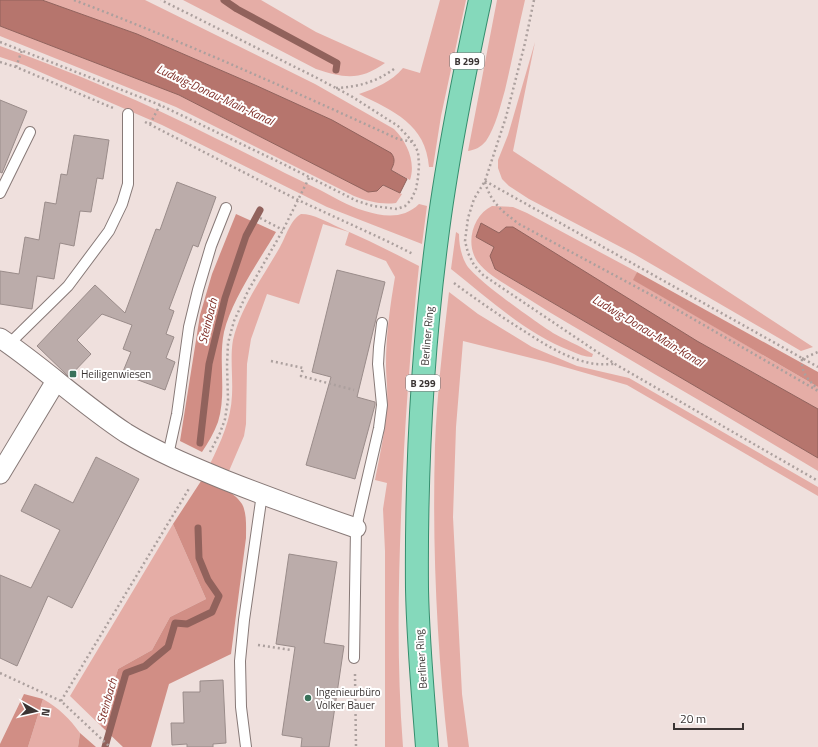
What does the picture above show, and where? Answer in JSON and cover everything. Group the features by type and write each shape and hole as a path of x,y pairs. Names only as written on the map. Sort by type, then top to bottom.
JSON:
{"main road":[{"name":"Berliner Ring","path":"427,747 419,644 417,589 420,425 428,321 441,209 456,115 480,0"}],"street":[{"path":"5,341 56,381 127,433 168,455 201,470 262,494 356,528"},
{"path":"0,474 56,381"}],"lane":[{"path":"5,341 68,286 109,231 122,204 128,184 128,114"},
{"path":"0,193 30,132"},
{"path":"168,455 177,414 189,327 194,305 211,246 226,208"},
{"path":"354,658 356,528 379,428 382,405 378,347 382,323"},
{"path":"246,747 241,707 241,643 262,494"}],"path":[{"path":"74,0 142,26 255,74 398,140 413,142"},
{"path":"0,42 160,105 357,201 373,206 397,209 405,206 411,200 416,189 420,165 418,152 413,142 398,126 336,88 161,0"},
{"path":"534,0 525,43 506,117 484,181 474,199 468,218 465,241 468,253 474,265 483,275 615,364 818,481"},
{"path":"16,68 22,50"},
{"path":"0,62 150,124 298,200 414,255"},
{"path":"336,88 363,85 386,75 394,69"},
{"path":"150,124 160,105"},
{"path":"61,701 201,470 220,433 225,419 228,400 228,343 234,321 248,291 283,230 309,178"},
{"path":"484,181 818,367"},
{"path":"484,181 488,194 499,209 519,224 655,298 818,390"},
{"path":"260,218 283,230"},
{"path":"453,283 542,343 570,356 590,363 615,364"},
{"path":"802,359 818,352"},
{"path":"802,359 801,367 807,380 818,390"},
{"path":"271,361 303,368 301,376 354,390"},
{"path":"241,643 290,650"},
{"path":"354,658 356,747"},
{"path":"0,673 61,701 110,747"}],"shaded area":[{"path":"42,0 145,0 315,84 394,129 403,140 411,159 412,173 410,180 391,170 393,166 332,120 137,34"},
{"path":"183,0 261,0 316,32 385,63 368,73 352,76 344,76 316,69"},
{"path":"440,0 466,0 441,116 433,167 429,167 427,152 422,140 414,129 395,113 359,94 383,84 403,68 420,73"},
{"path":"497,0 525,0 505,90 495,123 486,141 478,148 468,151"},
{"path":"0,26 179,95 368,192 380,189 382,185 402,194 396,203 374,202 354,196 176,107 0,36"},
{"path":"535,42 513,151 813,347 801,351 634,254 529,199 509,186 502,179 498,168 498,160 508,135"},
{"path":"0,46 55,66 136,100 359,209 379,215 394,215 407,212 419,204 427,206 422,244 327,207 162,125 24,65 0,57"},
{"path":"492,206 513,207 527,213 637,272 634,280 818,387 818,409 697,341 506,227 499,233 481,223 476,237 494,247 495,269 818,458 818,471 556,316 489,273 477,261 473,254 471,238 480,216 485,210"},
{"path":"236,214 276,232 239,294 228,319 222,343 221,411 215,430 202,452 180,441 200,315 212,274"},
{"path":"301,214 306,214 349,232 323,224 299,304 267,294 251,339 247,364 246,424 244,436 229,471 210,464 222,439 230,413 232,395 233,340 241,315 280,247 291,224"},
{"path":"349,232 419,266 408,391 400,546 399,661 403,747 385,747 385,551 383,509 387,483 375,480 386,412 387,343 395,277 386,261 345,245"},
{"path":"456,232 459,234 459,242 463,257 471,271 533,320 553,333 582,347 593,354 592,357 584,356 554,344 539,335 508,315 451,269"},
{"path":"637,272 818,372 818,387 633,280"},
{"path":"449,292 478,314 532,347 577,366 629,378 818,487 818,496 627,385 547,362 463,341 456,427 453,517 462,694 469,747 448,747 436,596 434,521 435,445 442,349"},
{"path":"203,478 234,495 239,499 244,508 246,538 231,654 169,684 151,747 123,747 101,726 118,669 152,650 170,617 206,599 173,524"},
{"path":"173,524 206,599 170,617 152,650 118,669 101,726 70,696"},
{"path":"24,694 43,699 28,747 0,747 0,744"},
{"path":"43,699 64,714 80,733 78,747 28,747"},
{"path":"80,733 96,747 78,747"}],"water":[{"name":"Ludwig-Donau-Main-Kanal","path":"0,0 42,0 137,34 255,85 332,120 391,153 394,157 394,162 391,170 407,179 400,193 383,185 377,191 368,192 179,95 0,26"},
{"name":"Ludwig-Donau-Main-Kanal","path":"481,223 499,233 506,227 513,227 697,341 818,409 818,458 495,269 490,256 494,247 476,237"}],"building":[{"path":"0,100 27,111 2,173 0,172"},
{"path":"74,135 109,140 103,179 97,178 91,212 80,211 74,246 60,243 54,279 37,276 32,309 0,304 0,271 19,274 25,237 39,240 45,202 56,204 61,174 67,175"},
{"path":"177,182 216,197 198,247 193,245 169,309 174,311 166,334 174,337 166,358 175,362 165,390 122,374 131,352 123,349 132,325 102,314 77,340 91,354 69,377 37,346 95,285 125,313 156,229 160,230"},
{"path":"337,270 385,282 357,397 375,402 375,405 355,479 306,465 331,377 312,372"},
{"path":"96,457 139,479 72,608 48,596 17,666 0,658 0,575 31,588 60,530 21,511 35,484 73,503"},
{"path":"289,554 337,562 324,643 344,646 329,747 301,747 302,738 282,735 295,647 276,644"},
{"path":"223,680 226,743 213,744 213,747 187,747 187,744 172,745 171,723 184,723 183,692 200,692 200,681"}],"waterway":[{"path":"224,0 237,9 337,63 336,70"},
{"name":"Steinbach","path":"200,443 209,364 225,298 246,236 260,210"},
{"name":"Steinbach","path":"105,747 126,673 145,666 168,647 175,623 187,624 212,612 219,596 208,580 199,558 198,528"}],"place":[{"name":"Heiligenwiesen","path":"73,374"},
{"name":"Ingenieurbüro Volker Bauer","path":"308,698"}]}
